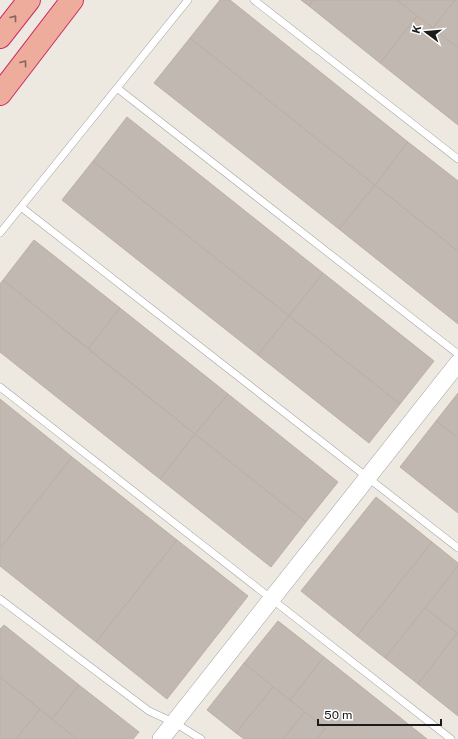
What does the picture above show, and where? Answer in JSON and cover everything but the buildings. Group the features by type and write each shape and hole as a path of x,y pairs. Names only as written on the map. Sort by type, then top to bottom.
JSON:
{"highway":[{"path":"0,37 29,0"},
{"path":"0,94 72,0"}],"street":[{"path":"161,739 458,363"}],"lane":[{"path":"0,234 188,0"},
{"path":"254,0 458,159"},
{"path":"117,88 458,354"},
{"path":"21,207 458,548"},
{"path":"0,387 451,739"},
{"path":"0,599 149,711 175,723 201,739"}]}
